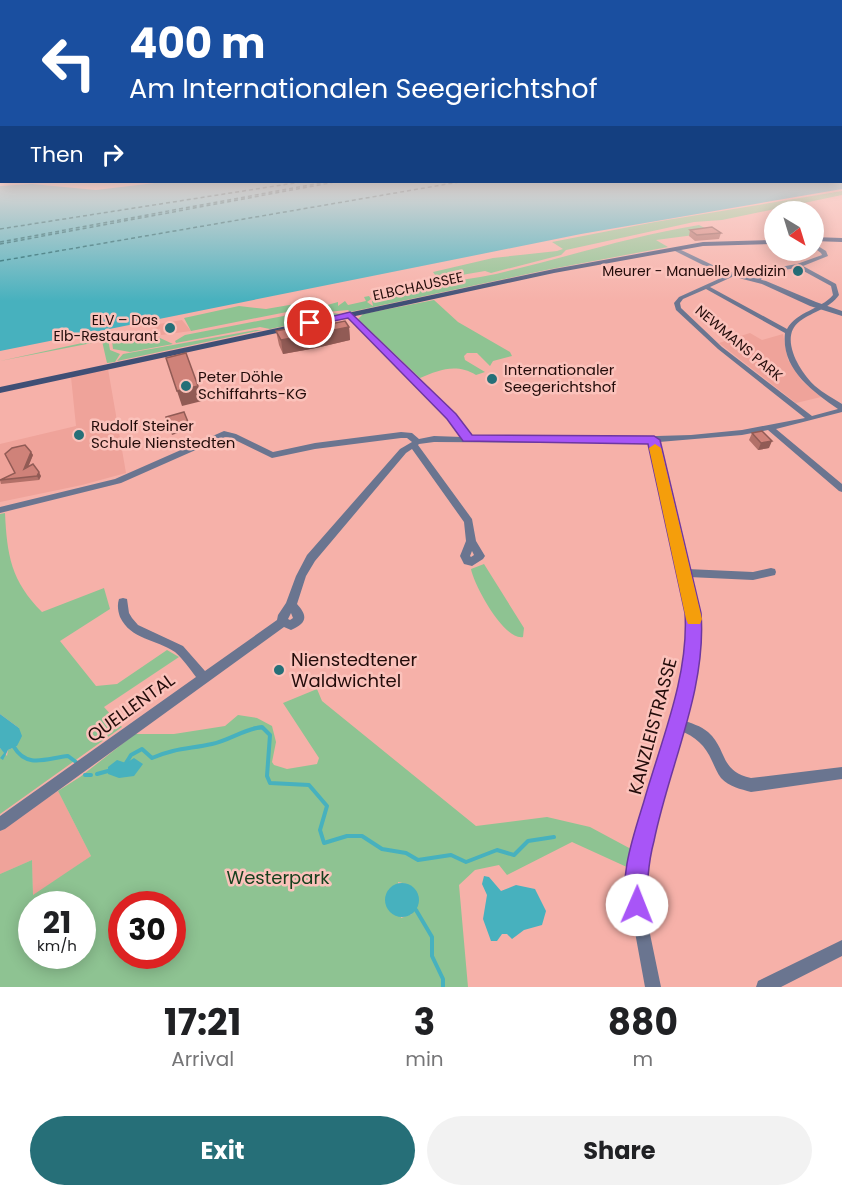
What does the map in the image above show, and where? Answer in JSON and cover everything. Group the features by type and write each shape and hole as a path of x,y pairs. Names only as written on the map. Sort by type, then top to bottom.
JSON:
{"main road":[{"path":"824,239 842,240"},
{"name":"ELBCHAUSSEE","path":"0,390 554,271 707,244 764,242"}],"street":[{"path":"675,249 732,275 758,280 842,314"},
{"path":"758,280 765,271 799,266 812,261"},
{"path":"799,266 834,285 836,297 842,302"},
{"name":"NEWMANS PARK","path":"732,275 678,299 679,311 729,356 810,418"},
{"path":"706,287 788,332"},
{"path":"836,297 794,322 788,332 787,341 804,378 842,409"},
{"path":"350,315 452,416 466,433 467,439"},
{"path":"415,443 434,438 654,440 711,437 769,427 842,409"},
{"path":"769,427 842,489"},
{"path":"1,510 118,481 224,434 233,435 272,455 315,446 409,435 469,521 471,541"},
{"name":"KANZLEISTRASSE","path":"653,987 637,905 637,877 646,830 676,723 694,634 694,622 654,440"},
{"name":"QUELLENTAL","path":"0,824 283,622 291,625 299,620 298,613 291,605 301,576 311,558 404,451 415,443"},
{"path":"683,573 743,576 771,572"},
{"path":"123,602 122,612 130,624 150,638 179,650 203,678"},
{"path":"676,723 703,736 723,772 738,782 764,784 842,773"},
{"path":"764,987 842,948"}],"shaded area":[{"path":"182,320 191,331 161,335 160,329 155,330 153,325"},
{"path":"750,333 762,340 783,334 788,360 802,381 821,397 796,403 719,343"},
{"name":"Rudolf Steiner Schule Nienstedten","path":"108,369 126,473 82,485 0,502 0,444 76,426 71,377"},
{"path":"58,791 91,856 40,891 33,891 32,860 0,874 0,830"}],"green space":[{"path":"733,209 764,209 764,211 722,220 694,222 566,250 561,255 491,273 485,271 438,279 433,272 493,258 563,249 552,242"},
{"path":"699,225 705,228 694,235 656,240 668,247 546,270 350,312 348,310 327,312 325,309 320,312 342,314 270,329 260,327 176,343 175,341 185,335 308,313 306,311 338,302 338,306 345,301 348,305 366,301 364,297 369,296 371,299 367,302 373,306 372,301 402,290 496,274 623,241"},
{"path":"434,300 458,322 510,352 512,356 493,361 490,366 477,353 467,353 464,356 465,360 485,372 476,375 461,369 448,369 420,378 358,319 363,314"},
{"path":"295,304 302,309 191,331 184,318 239,306 266,309"},
{"path":"262,330 117,361 123,354"},
{"path":"124,337 160,338 173,344 130,352 113,349 112,340"},
{"path":"108,339 110,350 120,354 115,362 107,363 102,341 0,361"},
{"path":"5,513 9,555 17,578 42,612 104,588 110,609 60,641 96,686 117,684 167,650 179,657 104,707 122,727 0,814 0,748 7,756 8,750 17,746 19,728 0,714 0,514"},
{"path":"484,564 524,628 523,637 515,636 507,630 484,599 471,569"},
{"name":"Westerpark","path":"317,689 322,701 476,826 547,817 590,827 631,849 629,868 572,842 507,875 499,865 475,870 459,885 468,987 0,987 0,874 32,860 33,891 18,891 18,969 96,969 96,891 39,891 91,856 58,791 80,777 135,734 174,734 225,726 238,715 257,718 272,726 276,742 272,762 274,765 287,769 317,764 319,758 283,703","holes":["398,882 407,884 412,914 401,918"]}],"water":[{"path":"0,209 726,209 581,234 0,351"},
{"path":"0,714 19,728 22,736 17,746 8,750 3,760 0,758 4,753 0,748"},
{"path":"134,758 143,764 134,776 119,778 108,774 108,767 117,760 126,763"},
{"path":"484,876 489,877 501,891 516,885 535,889 546,911 542,925 524,930 512,939 507,934 502,934 497,941 491,941 483,919 487,895 482,884"},
{"path":"402,883 414,888 419,900 414,912 402,917 390,912 385,900 390,888"}],"building":[{"path":"712,227 721,233 697,235 690,230"},
{"path":"345,321 349,327 281,340 276,331 314,323 316,327"},
{"path":"186,353 198,386 177,391 166,358"},
{"path":"184,412 188,422 169,427 166,417"},
{"path":"762,431 772,441 761,443 752,433"},
{"path":"25,445 31,452 24,469 33,464 39,472 37,476 0,480 15,473 5,454 12,448"}],"waterway":[{"path":"126,763 131,755 142,749 152,758 175,750 219,742 258,728"},
{"path":"258,728 263,728"},
{"path":"258,728 263,728"},
{"path":"263,728 270,735 267,776 270,783 309,785 327,806 320,830 324,843 347,836 362,836 382,849 406,853 418,860 451,855 466,862 497,850 514,855 528,841 554,837"},
{"path":"14,747 19,754 31,760 68,756 76,762"},
{"path":"97,774 108,771"},
{"path":"85,775 91,775"},
{"path":"416,910 432,937 432,956 443,979 443,987"}],"ferry route":[{"path":"0,229 128,209"},
{"path":"0,242 179,209"},
{"path":"0,244 189,209"},
{"path":"0,261 302,209"}],"slow traffic":[{"path":"655,448 694,619"}],"place":[{"name":"Meurer - Manuelle Medizin","path":"798,271"},
{"name":"ELV – Das Elb-Restaurant","path":"170,328"},
{"name":"Internationaler Seegerichtshof","path":"492,379"},
{"name":"Peter Döhle Schiffahrts-KG","path":"186,386"},
{"name":"Rudolf Steiner Schule Nienstedten","path":"79,435"},
{"name":"Nienstedtener Waldwichtel","path":"279,670"}],"route":[{"path":"310,323 350,315 452,416 466,433 467,439 654,440 693,613 694,634 685,690 643,840 637,877 637,905"}]}
